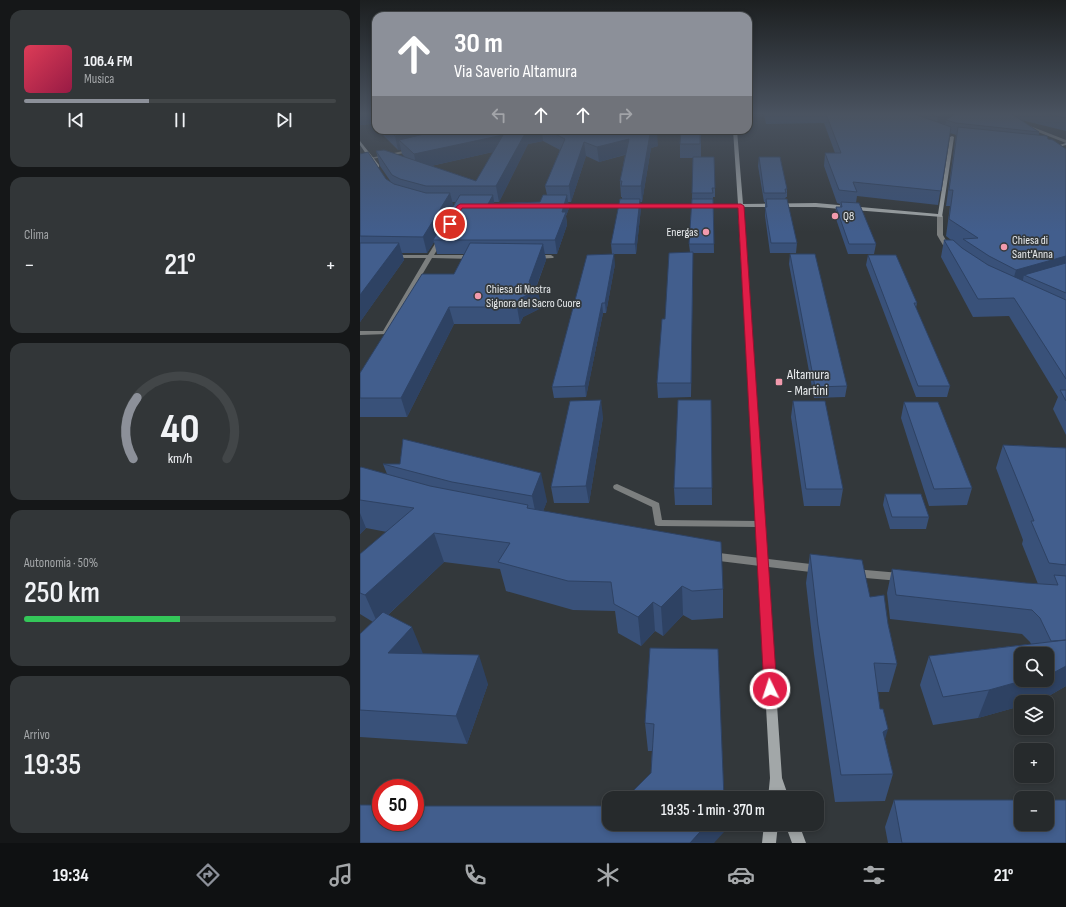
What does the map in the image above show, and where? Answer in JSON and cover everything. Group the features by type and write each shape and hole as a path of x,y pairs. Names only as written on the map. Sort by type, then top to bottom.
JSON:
{"main road":[{"path":"369,153 381,173"},
{"path":"736,153 741,206 759,524 776,778 775,791"},
{"path":"547,206 816,205 940,216 950,153"},
{"path":"776,778 781,791"},
{"path":"769,843 770,831"},
{"path":"795,831 799,843"}],"street":[{"path":"372,158 395,153"},
{"path":"940,216 940,235 944,244 954,256"},
{"path":"360,333 385,333 445,231"},
{"path":"384,256 479,257"},
{"path":"527,257 551,257"},
{"path":"618,488 656,505 658,523 759,524"},
{"path":"704,555 832,570"},
{"path":"847,572 910,578"}],"building":[{"path":"369,153 386,179 394,184 426,193 450,193 423,237 360,236 360,154"},
{"path":"378,153 394,153 476,181 492,153 514,153 496,186 426,186 400,179 392,175"},
{"path":"559,153 580,153 569,186 545,186"},
{"path":"626,153 647,153 641,186 621,186 622,181 620,181"},
{"path":"825,153 947,153 941,191 853,182 857,192 839,190"},
{"path":"954,153 1066,153 1066,256 1016,270 989,256 963,239 978,238 949,219 953,190 949,190"},
{"path":"693,157 714,157 715,188 712,188 713,193 692,193"},
{"path":"759,157 780,157 787,189 785,189 786,193 764,193"},
{"path":"460,195 493,195 488,204 540,202 543,195 567,195 562,212 566,212 555,240 433,240"},
{"path":"620,199 640,199 635,244 611,244"},
{"path":"692,199 713,199 714,244 689,244"},
{"path":"766,199 787,199 797,243 771,243 765,207 767,207"},
{"path":"841,202 859,203 876,244 849,244 836,207 842,207"},
{"path":"944,240 953,240 962,248 988,265 1066,300 1066,379 1014,298 978,299"},
{"path":"360,243 399,243 360,295"},
{"path":"470,243 543,244 529,282 538,290 519,299 517,307 449,307 401,398 360,398 360,373 422,274 454,274"},
{"path":"693,252 691,383 657,383 662,319 665,319 669,253"},
{"path":"614,254 605,303 602,303 585,386 552,387 587,255"},
{"path":"790,254 815,254 847,386 815,387"},
{"path":"868,255 896,255 917,303 914,303 950,386 918,386"},
{"path":"1066,263 1066,293 1024,275"},
{"path":"1060,390 1066,390 1066,401"},
{"path":"601,400 586,486 551,487 570,401"},
{"path":"678,400 711,400 712,488 674,488"},
{"path":"793,401 825,401 843,489 806,489"},
{"path":"904,402 938,402 972,488 934,489"},
{"path":"403,439 541,473 532,496 452,482 383,464 400,464"},
{"path":"1003,445 1066,448 1066,565 1049,563 1031,521 1034,521"},
{"path":"361,467 430,486 528,505 527,508 721,542 723,589 692,591 682,586 661,607 653,602 638,617 614,604 611,582 568,581 498,562 510,543 434,533 365,595 360,593 360,554 414,508 360,500"},
{"path":"885,494 921,494 929,517 892,517"},
{"path":"810,554 862,560 870,597 884,595 888,624 897,664 874,663 880,709 883,709 888,729 883,732 893,774 841,775 818,625"},
{"path":"892,569 1058,585 1054,575 1066,576 1066,640 1051,641 1040,618 1032,610 896,595"},
{"path":"383,612 412,627 388,653 479,655 456,716 360,710 360,634"},
{"path":"1066,640 1066,666 1055,672 1054,647 1014,647 1014,683 989,690 943,697 929,656"},
{"path":"650,648 718,649 724,791 633,791 651,773 654,724 645,723"},
{"path":"894,800 1014,800 1014,831 1054,831 1054,800 1066,800 1066,843 902,843"},
{"path":"360,805 372,805 372,831 424,831 424,806 602,806 602,831 701,831 690,843 360,843"}],"place":[{"name":"Q8","path":"835,216"},
{"name":"Energas","path":"706,232"},
{"name":"Chiesa di Sant'Anna","path":"1004,247"},
{"name":"Chiesa di Nostra Signora del Sacro Cuore","path":"478,296"},
{"name":"Altamura - Martini","path":"779,382"}],"route":[{"path":"450,224 460,206 741,206 770,689"}]}
